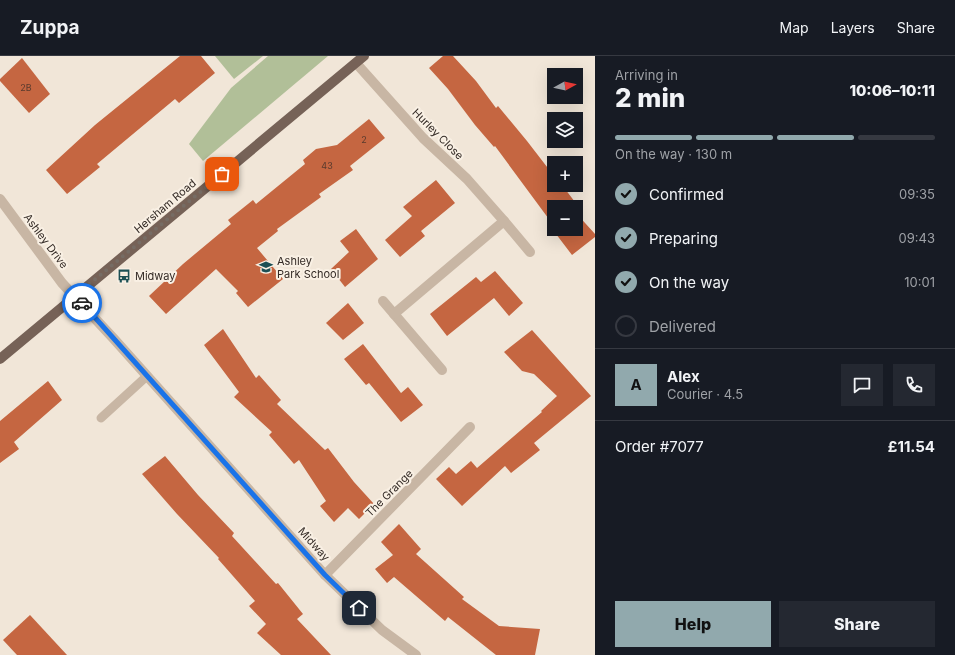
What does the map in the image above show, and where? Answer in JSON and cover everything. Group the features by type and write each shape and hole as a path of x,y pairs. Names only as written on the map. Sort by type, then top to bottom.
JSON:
{"main road":[{"name":"Hersham Road","path":"0,359 360,59"}],"street":[{"name":"Hurley Close","path":"360,59 422,138 467,179 530,252"},
{"name":"Ashley Drive","path":"0,199 62,283 75,296"},
{"path":"394,314 504,221"},
{"name":"Midway","path":"75,296 325,575 382,630 416,655"},
{"path":"383,301 442,370"},
{"name":"The Grange","path":"325,575 470,427"}],"lane":[{"path":"101,418 147,376"}],"green space":[{"path":"215,56 263,56 234,79"},
{"path":"268,56 328,56 203,161 189,144 231,88"}],"building":[{"path":"180,56 201,56 215,73 179,103 175,99 97,164 100,167 67,194 46,170 95,125"},
{"path":"443,56 453,56 476,81 496,108 498,106 547,167 547,192 567,192 573,200 547,200 547,217 495,146 494,147 475,125 448,89 429,68"},
{"path":"22,58 50,94 29,113 0,81 0,79"},
{"path":"369,119 385,138 350,166 353,170 319,194 321,197 277,229 278,231 257,248 283,279 248,307 236,293 238,291 216,269 166,314 149,296 183,264 231,224 228,220 253,200 256,204 305,164 303,160 316,149 337,145"},
{"path":"436,180 455,203 421,231 425,236 400,257 385,240 412,216 403,207"},
{"path":"583,221 595,234 595,237 572,255 558,236 583,236"},
{"path":"356,229 378,259 345,287 331,269 349,252 340,241"},
{"path":"495,271 523,303 509,316 494,298 447,336 430,314 476,277 481,282"},
{"path":"348,303 364,323 343,340 326,323"},
{"path":"223,329 256,378 259,375 281,400 277,404 325,450 328,448 354,482 374,504 359,519 348,508 334,522 320,506 326,501 299,460 294,464 269,435 272,432 234,397 239,392 204,345"},
{"path":"532,330 591,396 534,443 540,450 511,473 505,466 462,506 436,479 449,467 456,474 471,461 477,468 542,412 541,411 557,396 534,374 522,371 504,352"},
{"path":"363,344 401,393 408,387 423,405 401,422 369,383 366,385 344,359"},
{"path":"48,381 62,400 14,442 19,449 0,463 0,421"},
{"path":"165,456 198,495 234,533 232,536 276,584 278,583 303,614 297,619 331,655 281,655 257,633 266,624 249,606 255,601 218,559 219,558 177,514 142,474"},
{"path":"399,524 421,549 416,554 464,597 462,599 499,626 540,629 535,655 496,655 448,617 445,621 394,577 387,583 375,569 393,555 381,542"},
{"path":"30,615 67,655 17,655 3,640"}],"way so far":[{"path":"82,303 75,296 222,174"}],"place":[{"name":"Ashley Park School","path":"266,267"},
{"name":"Midway","path":"124,276"}],"route":[{"path":"82,303 325,575 359,608"}]}
